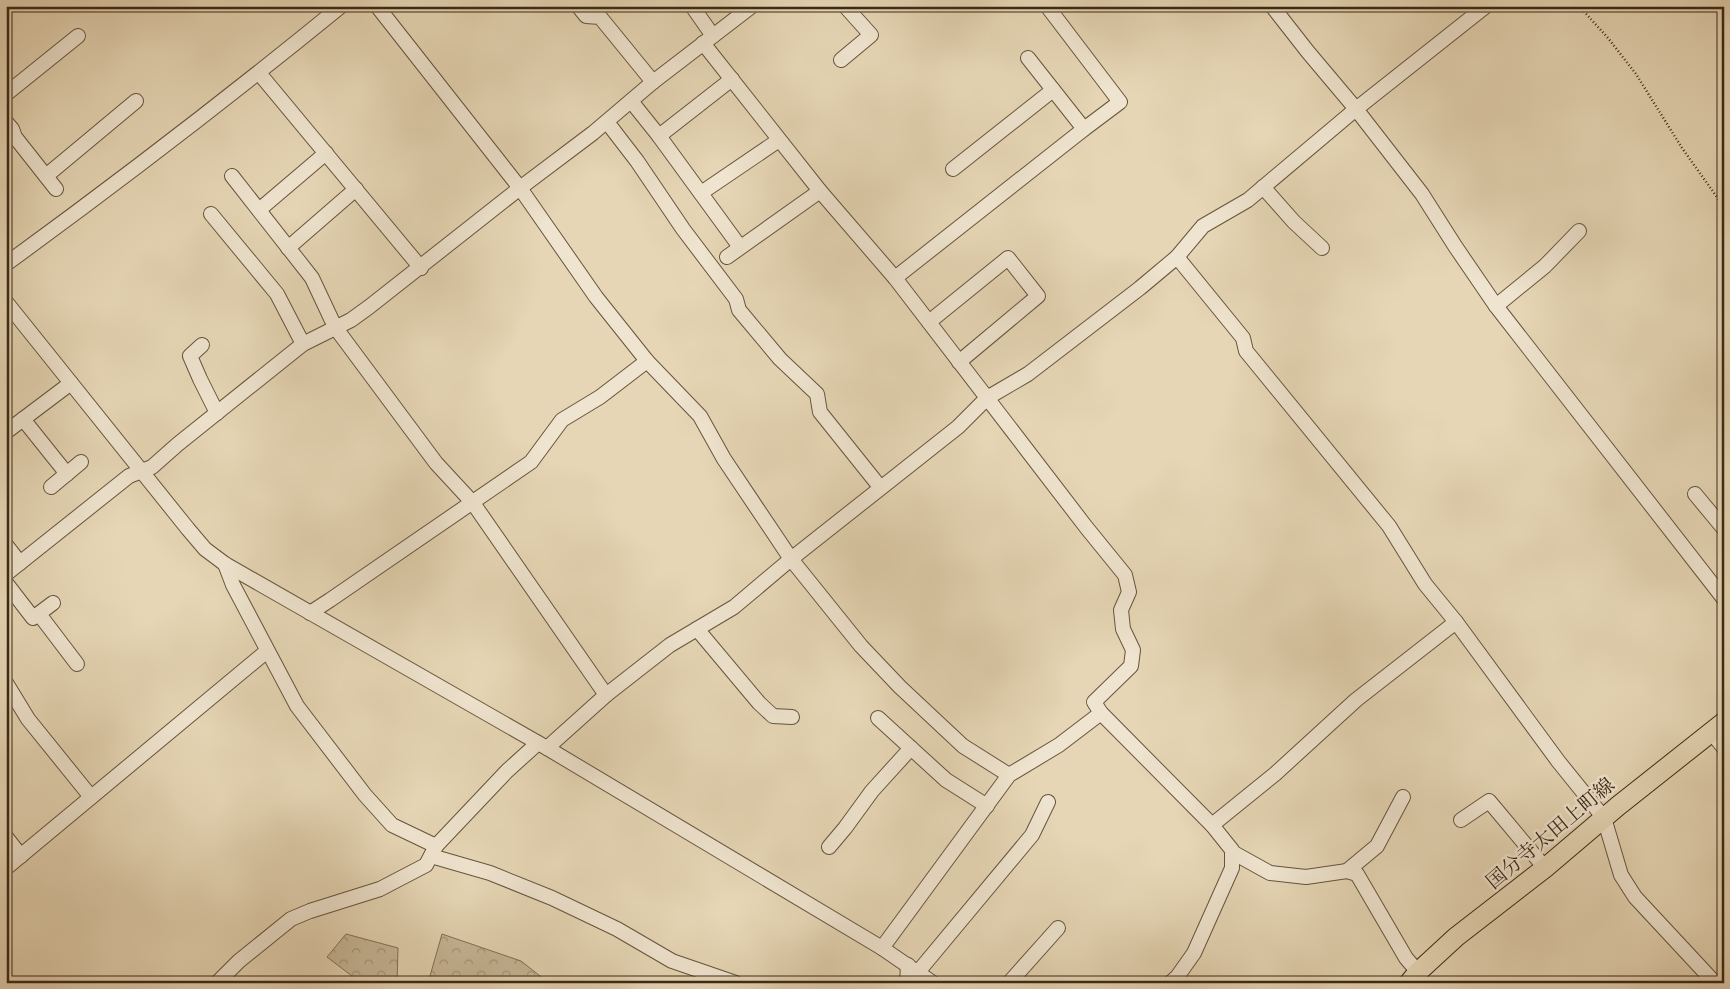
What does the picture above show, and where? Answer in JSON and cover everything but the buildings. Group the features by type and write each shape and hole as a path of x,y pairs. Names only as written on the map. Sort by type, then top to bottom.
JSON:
{"main road":[{"name":"国分寺太田上町線","path":"1414,977 1456,937 1545,868 1717,727"}],"street":[{"path":"6,264 259,73 341,6"},
{"path":"377,6 520,188 596,297 647,361 700,416 724,460 791,559 860,646 962,746 1009,775"},
{"path":"578,6 586,16 600,16 653,82"},
{"path":"692,6 708,40 732,80 820,191 895,278 1125,575 1129,592 1121,610 1124,629 1133,650 1131,666 1094,702 1101,713 1212,825 1232,852 1270,873 1306,876 1347,871 1357,874 1406,958 1414,977"},
{"path":"6,574 130,476 152,467 303,344 357,316 421,268 520,188 607,122 653,82 752,6"},
{"path":"840,60 871,35 845,6"},
{"path":"895,278 1120,102 1047,6"},
{"path":"1272,6 1422,194 1496,306 1724,598"},
{"path":"217,983 238,961 291,919 310,911 380,889 426,864 433,851 507,771 542,746 670,645 734,607 880,487 958,427 988,398 1028,374 1140,288 1177,257 1203,226 1248,200 1356,109 1486,6"},
{"path":"6,94 78,36"},
{"path":"1028,58 1084,129"},
{"path":"259,73 421,268"},
{"path":"659,136 732,80"},
{"path":"953,169 1053,90"},
{"path":"46,176 136,101"},
{"path":"631,101 659,136 740,248"},
{"path":"6,122 12,129 11,142 56,188"},
{"path":"607,122 637,161 683,229 736,299 739,310 780,359 817,394 820,412 880,487"},
{"path":"701,193 780,140"},
{"path":"259,210 326,153"},
{"path":"232,176 312,278 335,327 436,462 473,503 606,695"},
{"path":"1263,187 1294,222 1322,248"},
{"path":"288,248 356,189"},
{"path":"727,257 820,191"},
{"path":"212,214 277,294 303,344"},
{"path":"1496,306 1545,266 1579,231"},
{"path":"1177,257 1243,338 1246,351 1389,526 1425,584 1456,622 1558,761 1604,818 1621,874 1635,897 1714,983"},
{"path":"929,322 1008,258 1038,296 960,362"},
{"path":"6,302 205,548 225,564 542,746 882,948 933,983"},
{"path":"202,345 190,356 218,413"},
{"path":"310,613 531,462 562,420 600,397 647,361"},
{"path":"6,432 71,383"},
{"path":"23,419 66,474"},
{"path":"51,487 81,462"},
{"path":"1695,494 1722,525"},
{"path":"6,544 20,563"},
{"path":"225,564 232,586 297,706 365,795 392,825 433,851 552,898 617,929 672,961 736,983"},
{"path":"6,583 33,618 53,602"},
{"path":"39,614 77,664"},
{"path":"1212,825 1275,774 1356,700 1456,622"},
{"path":"697,629 759,703 773,716 792,717"},
{"path":"6,868 267,650"},
{"path":"6,683 28,719 91,797"},
{"path":"882,948 1009,775 1059,745 1101,713"},
{"path":"878,718 946,780 987,806"},
{"path":"1717,727 1724,748"},
{"path":"829,847 872,791 911,748"},
{"path":"1347,871 1377,846 1403,797"},
{"path":"1462,820 1488,801 1545,868"},
{"path":"907,983 913,968 1032,834 1048,802"},
{"path":"6,837 21,856"},
{"path":"1170,983 1177,977 1194,952 1232,868 1232,852"},
{"path":"1009,983 1058,928"}],"path":[{"path":"1580,6 1636,74 1682,148 1724,207"}],"green space":[{"path":"346,934 398,948 397,983 350,983 352,976 327,957"},
{"path":"442,934 521,961 549,983 428,983"}]}
